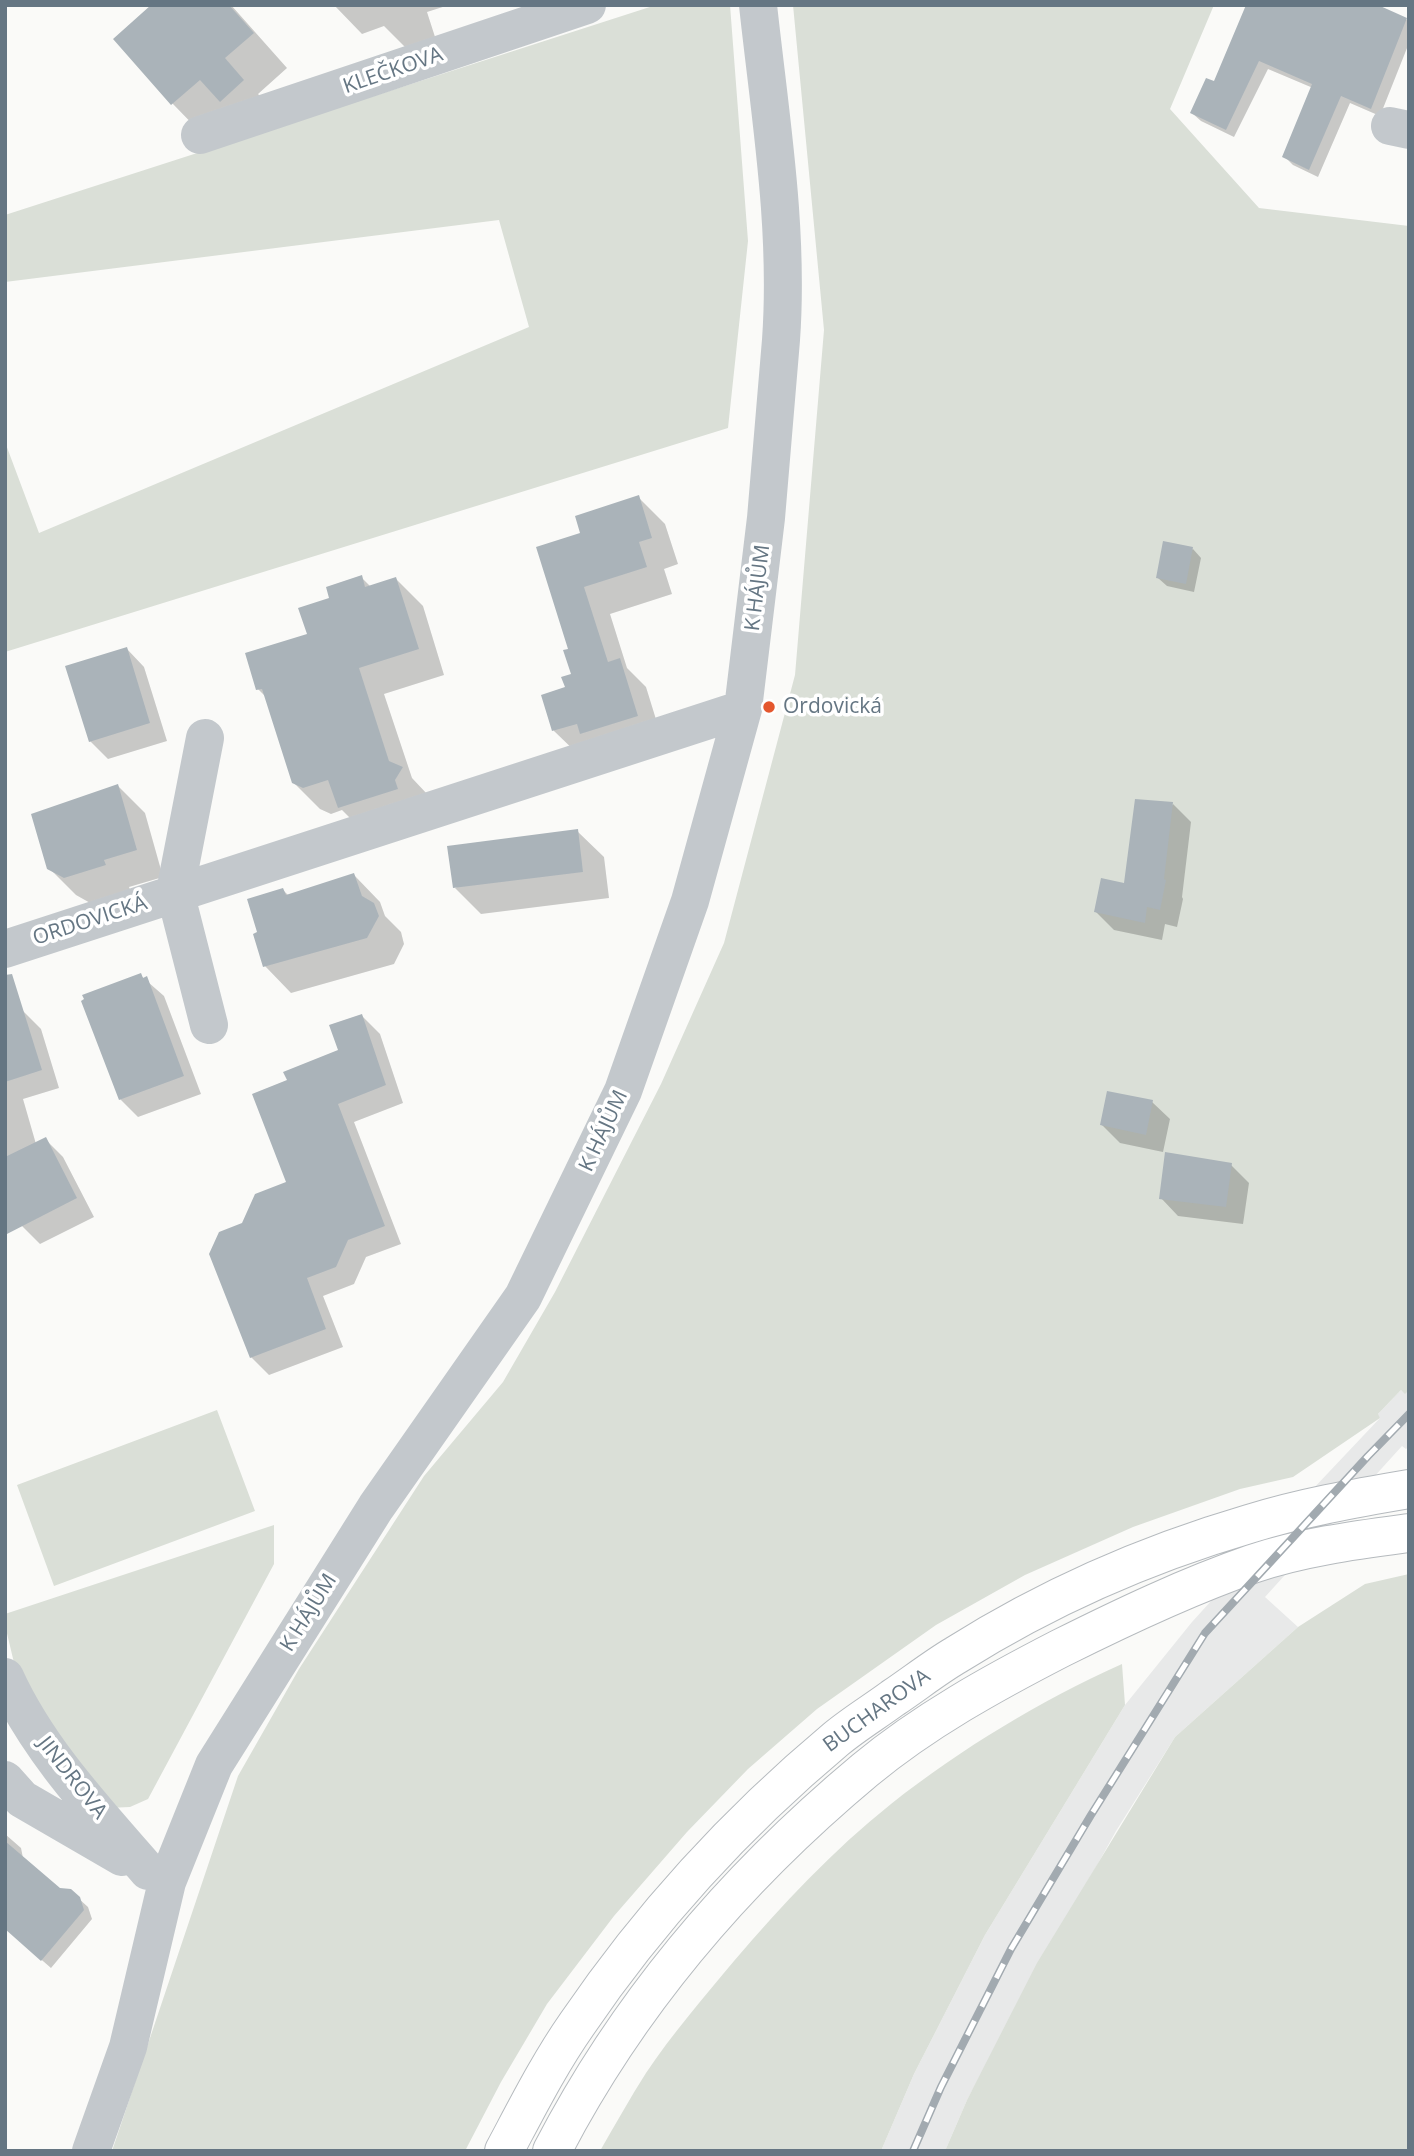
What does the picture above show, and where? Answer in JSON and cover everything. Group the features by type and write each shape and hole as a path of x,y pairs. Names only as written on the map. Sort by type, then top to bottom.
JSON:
{"main road":[{"name":"BUCHAROVA","path":"504,2151 531,2099 576,2024 641,1939 712,1856 772,1795 839,1737 955,1655 1041,1607 1146,1560 1250,1523 1409,1489"},
{"name":"BUCHAROVA","path":"552,2151 572,2112 629,2022 693,1942 756,1870 866,1770 925,1727 991,1684 1139,1609 1254,1563 1346,1542 1409,1533"}],"street":[{"name":"KLEČKOVA","path":"200,135 587,5"},
{"name":"K HÁJŮM","path":"91,2151 128,2047 157,1877 214,1765 376,1507 523,1297 623,1091 690,901 743,709 766,518 783,311 781,221 758,5"},
{"name":"ORDOVICKÁ","path":"5,949 743,709"},
{"name":"ORDOVICKÁ","path":"205,738 175,892 209,1025"},
{"name":"JINDROVA","path":"5,1677 19,1707 72,1783 157,1877"},
{"name":"JINDROVA","path":"5,1780 22,1799 157,1877"}],"shaded area":[{"path":"656,5 730,5 748,241 728,428 5,652 5,442 39,533 529,327 499,220 5,282 5,215"},
{"path":"793,5 1214,5 1170,109 1259,208 1409,226 1409,1390 1405,1394 1401,1390 1378,1414 1380,1418 1293,1477 1240,1489 1133,1527 1025,1575 936,1625 817,1709 748,1769 687,1832 614,1916 547,2004 501,2082 465,2151 112,2151 238,1776 299,1669 424,1476 503,1382 555,1292 661,1084 724,943 795,675 824,330"},
{"path":"1401,1390 1405,1393 1409,1390 1409,1446 1406,1449 1402,1446 1265,1597 1298,1627 1175,1737 1116,1831 967,2100 945,2151 881,2151 914,2074 985,1935 1125,1705 1192,1622 1380,1418 1377,1415"},
{"path":"217,1410 255,1511 54,1586 17,1485"},
{"path":"274,1525 274,1564 148,1799 130,1807 108,1808 20,1688 5,1625 5,1614"},
{"path":"1409,1574 1409,2151 945,2151 967,2100 1037,1963 1175,1737 1298,1627 1365,1584"},
{"path":"1122,1664 1125,1705 985,1935 914,2074 881,2151 600,2151 646,2073 688,2016 771,1919 849,1840 918,1783 974,1745 1061,1694"}],"building":[{"path":"151,5 229,5 254,33 225,58 244,80 220,102 200,80 171,105 113,39"},
{"path":"1246,5 1378,5 1407,18 1371,109 1341,96 1309,170 1282,157 1312,84 1259,61 1226,130 1190,113 1206,78 1214,81"},
{"path":"639,495 652,538 639,542 647,567 584,587 608,662 620,658 638,716 580,734 577,724 552,731 541,695 565,687 561,677 571,674 563,650 568,649 536,547 580,533 575,516"},
{"path":"1163,541 1193,547 1186,584 1156,578"},
{"path":"362,575 365,587 396,577 419,649 359,668 389,761 403,767 395,780 398,789 338,808 328,780 303,788 292,783 262,689 256,690 245,653 307,634 298,608 329,598 326,587"},
{"path":"127,647 150,723 89,742 65,666"},
{"path":"118,784 137,850 104,860 106,865 64,878 47,869 31,814"},
{"path":"1135,799 1173,802 1166,880 1160,910 1147,907 1145,923 1094,912 1101,878 1124,883"},
{"path":"578,829 583,872 453,888 447,846"},
{"path":"354,873 362,896 374,903 379,916 367,938 263,967 253,934 257,932 247,899 283,888 286,895"},
{"path":"141,973 143,978 147,976 184,1076 119,1100 81,1001 84,999 82,995"},
{"path":"12,974 42,1070 5,1082 5,975"},
{"path":"362,1014 386,1085 338,1104 385,1226 348,1240 336,1267 307,1278 326,1329 250,1358 209,1254 219,1232 242,1223 255,1194 286,1182 252,1094 287,1080 283,1072 338,1050 329,1025"},
{"path":"1107,1091 1153,1100 1146,1135 1100,1125"},
{"path":"46,1137 77,1198 5,1235 5,1157"},
{"path":"1165,1152 1232,1163 1226,1207 1159,1199"},
{"path":"5,1841 60,1888 71,1889 80,1897 84,1910 41,1961 5,1929"}],"railway":[{"path":"913,2151 941,2087 1011,1949 1205,1633 1409,1414"}],"place":[{"name":"Ordovická","path":"769,707"}]}
